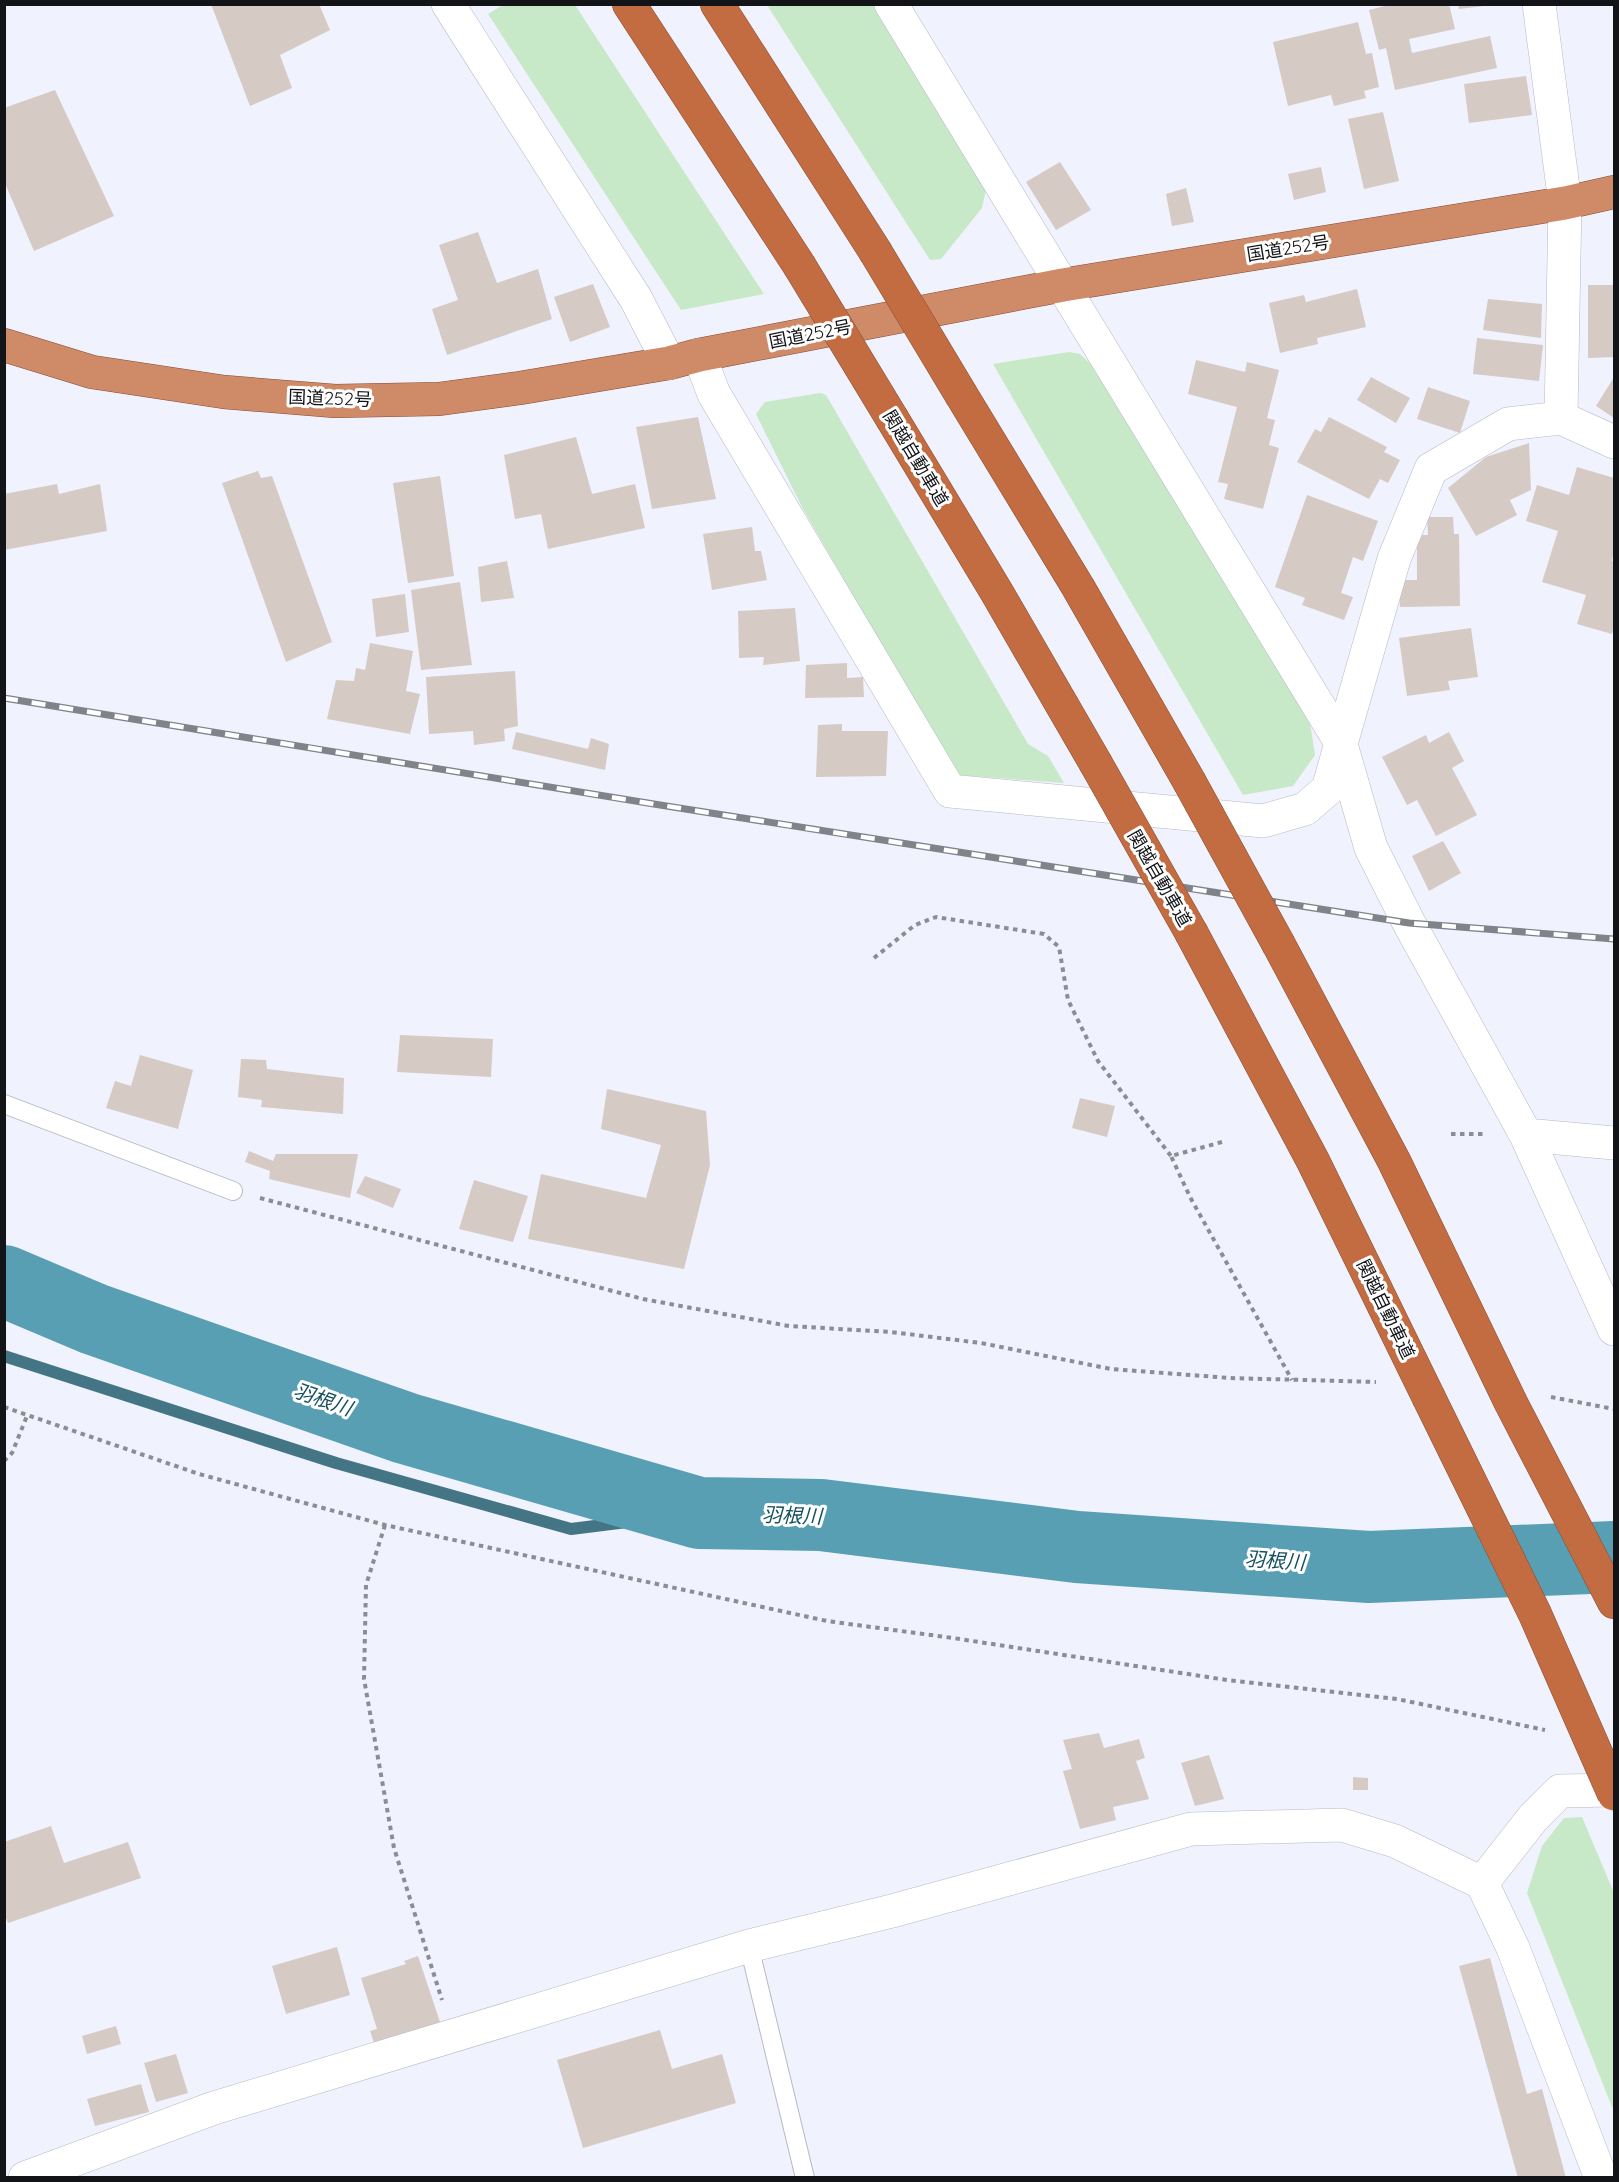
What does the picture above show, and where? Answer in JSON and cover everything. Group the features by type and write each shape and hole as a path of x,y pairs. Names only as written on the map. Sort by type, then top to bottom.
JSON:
{"highway":[{"name":"関越自動車道","path":"629,4 799,265 893,420 996,591 1192,934 1313,1161 1535,1614 1614,1792"},
{"path":"717,4 875,250 1078,587 1189,781 1280,945 1394,1161 1511,1403 1614,1602"},
{"name":"国道252号","path":"4,345 92,372 224,392 335,400 439,399 520,388 684,359 1063,285 1565,204 1614,192"}],"street":[{"path":"448,4 636,300 714,394 950,791 1263,821 1305,809 1328,789 1394,559 1431,469 1508,424 1561,418 1614,442"},
{"path":"891,4 1340,741 1371,848 1409,923 1526,1135 1614,1329"},
{"path":"1539,4 1565,204 1561,418"},
{"path":"1526,1135 1614,1143"},
{"path":"1482,1883 1533,1818 1560,1791 1614,1792"},
{"path":"25,2178 214,2108 749,1946 892,1911 1191,1829 1342,1825 1395,1841 1482,1883 1513,1948 1601,2178"}],"lane":[{"path":"4,1104 233,1191"},
{"path":"749,1946 805,2178"}],"path":[{"path":"874,958 915,925 936,917 1044,934 1059,947 1068,1000 1098,1061 1171,1156 1190,1197 1292,1380"},
{"path":"1171,1156 1222,1142"},
{"path":"233,1191 643,1299 778,1324 891,1332 981,1343 1111,1369 1292,1380 1376,1382"},
{"path":"1551,1397 1614,1409"},
{"path":"4,1407 199,1474 385,1525 827,1621 1227,1680 1397,1699 1552,1731"},
{"path":"4,1461 12,1454 27,1416"},
{"path":"385,1525 366,1585 364,1679 394,1848 452,2036"}],"green space":[{"path":"503,5 575,5 764,294 681,310 488,14"},
{"path":"767,5 875,5 986,189 982,208 941,259 930,260"},
{"path":"1069,352 1080,354 1099,372 1310,723 1315,755 1293,786 1243,795 993,364"},
{"path":"820,393 826,395 1028,744 1048,756 1064,783 957,775 802,507 756,414 765,402"},
{"path":"1582,1817 1614,1893 1614,2112 1527,1893 1542,1846 1564,1818"}],"building":[{"path":"211,4 319,4 330,30 280,55 292,88 250,106"},
{"path":"1393,4 1449,4 1455,29 1409,39 1412,53 1490,36 1497,68 1395,90 1386,48 1379,50 1369,10"},
{"path":"1458,4 1483,4 1484,6 1459,9"},
{"path":"1358,22 1366,54 1372,53 1379,87 1364,91 1366,98 1334,106 1331,95 1288,106 1273,42"},
{"path":"1526,76 1532,115 1469,123 1464,84"},
{"path":"55,90 114,216 34,251 4,181 4,108"},
{"path":"1383,112 1399,181 1364,189 1348,119"},
{"path":"1060,162 1091,210 1056,230 1026,182"},
{"path":"1321,167 1326,192 1294,200 1288,174"},
{"path":"1186,188 1194,222 1172,226 1166,194"},
{"path":"478,232 497,283 538,269 552,319 447,355 432,309 458,300 439,245"},
{"path":"593,284 610,327 570,342 554,297"},
{"path":"1588,285 1614,285 1614,357 1588,358"},
{"path":"1357,289 1366,327 1317,338 1318,344 1280,353 1269,303 1304,295 1306,302"},
{"path":"1488,299 1542,304 1541,338 1483,330"},
{"path":"1477,338 1543,345 1539,381 1473,374"},
{"path":"1196,360 1245,372 1247,362 1279,370 1267,418 1275,420 1269,445 1279,448 1263,509 1224,499 1228,484 1218,482 1237,407 1188,394"},
{"path":"1371,377 1410,398 1396,423 1357,400"},
{"path":"1614,377 1614,418 1596,406"},
{"path":"1428,387 1470,401 1460,433 1417,419"},
{"path":"698,417 716,499 652,509 636,427"},
{"path":"1329,417 1387,447 1384,452 1400,460 1388,483 1380,479 1369,499 1297,462 1315,429 1321,432"},
{"path":"576,437 592,494 635,484 645,528 548,549 541,514 515,519 504,455"},
{"path":"1529,443 1531,490 1510,500 1517,515 1476,536 1448,488 1486,457"},
{"path":"1577,467 1614,478 1612,561 1614,562 1614,626 1612,634 1577,624 1586,595 1542,582 1558,531 1526,521 1537,485 1569,495"},
{"path":"258,471 261,478 272,476 332,642 286,662 222,483"},
{"path":"440,476 454,576 408,583 393,483"},
{"path":"57,484 59,494 100,484 107,531 4,550 4,494"},
{"path":"1307,495 1378,521 1363,561 1353,557 1341,593 1353,597 1344,620 1302,605 1305,598 1275,587"},
{"path":"1427,517 1453,517 1454,534 1459,534 1460,606 1400,607 1399,580 1417,580 1417,535 1428,535"},
{"path":"752,527 755,551 761,551 767,580 712,590 703,534"},
{"path":"507,561 514,598 481,602 478,567"},
{"path":"460,582 472,665 421,670 411,590"},
{"path":"405,594 409,632 376,637 372,599"},
{"path":"795,608 800,661 763,665 764,657 739,658 738,611"},
{"path":"1471,628 1478,677 1448,681 1450,690 1407,696 1399,638"},
{"path":"370,643 413,651 406,691 420,694 410,734 327,719 336,680 354,681 356,668 365,670"},
{"path":"847,663 847,678 863,677 864,697 805,698 806,665"},
{"path":"515,671 518,726 504,729 505,741 474,745 473,731 429,734 426,677"},
{"path":"842,724 842,731 888,731 886,776 816,777 818,725"},
{"path":"516,732 588,749 591,738 609,744 605,770 512,749"},
{"path":"1449,732 1464,761 1452,768 1477,815 1436,836 1417,800 1407,805 1382,757 1426,735 1429,743"},
{"path":"1443,841 1461,873 1429,891 1412,856"},
{"path":"400,1035 493,1039 491,1077 397,1072"},
{"path":"140,1055 193,1070 178,1129 106,1108 115,1081 131,1086"},
{"path":"241,1059 266,1060 267,1069 344,1078 343,1114 261,1107 262,1100 238,1097"},
{"path":"607,1089 706,1111 710,1165 684,1269 528,1239 541,1174 646,1198 661,1145 601,1129"},
{"path":"1080,1098 1115,1106 1107,1137 1072,1128"},
{"path":"249,1151 273,1161 276,1154 358,1154 350,1198 269,1179 270,1171 245,1162"},
{"path":"365,1176 401,1189 393,1208 356,1193"},
{"path":"474,1180 528,1196 513,1242 459,1229"},
{"path":"1099,1733 1104,1748 1139,1739 1145,1758 1136,1761 1149,1799 1113,1807 1116,1820 1080,1829 1063,1771 1072,1769 1063,1740"},
{"path":"1209,1755 1224,1799 1195,1806 1181,1763"},
{"path":"1353,1777 1368,1778 1368,1790 1353,1790"},
{"path":"51,1826 64,1863 128,1842 141,1878 8,1923 4,1913 4,1842"},
{"path":"337,1947 350,1995 286,2014 272,1966"},
{"path":"418,1956 441,2025 375,2046 370,2031 377,2029 361,1978 406,1964 404,1961"},
{"path":"1490,1958 1527,2094 1542,2089 1566,2178 1518,2178 1459,1966"},
{"path":"116,2026 121,2044 87,2054 82,2036"},
{"path":"660,2030 672,2069 722,2054 736,2103 583,2148 557,2060"},
{"path":"176,2054 188,2093 156,2102 144,2063"},
{"path":"141,2084 149,2112 95,2126 87,2099"}],"waterway":[{"name":"羽根川","path":"4,1281 94,1319 405,1428 699,1513 821,1515 1077,1547 1369,1567 1614,1557"},
{"path":"4,1356 336,1463 571,1529 699,1513"}],"railway":[{"path":"4,698 660,805 1409,923 1614,939"}]}
